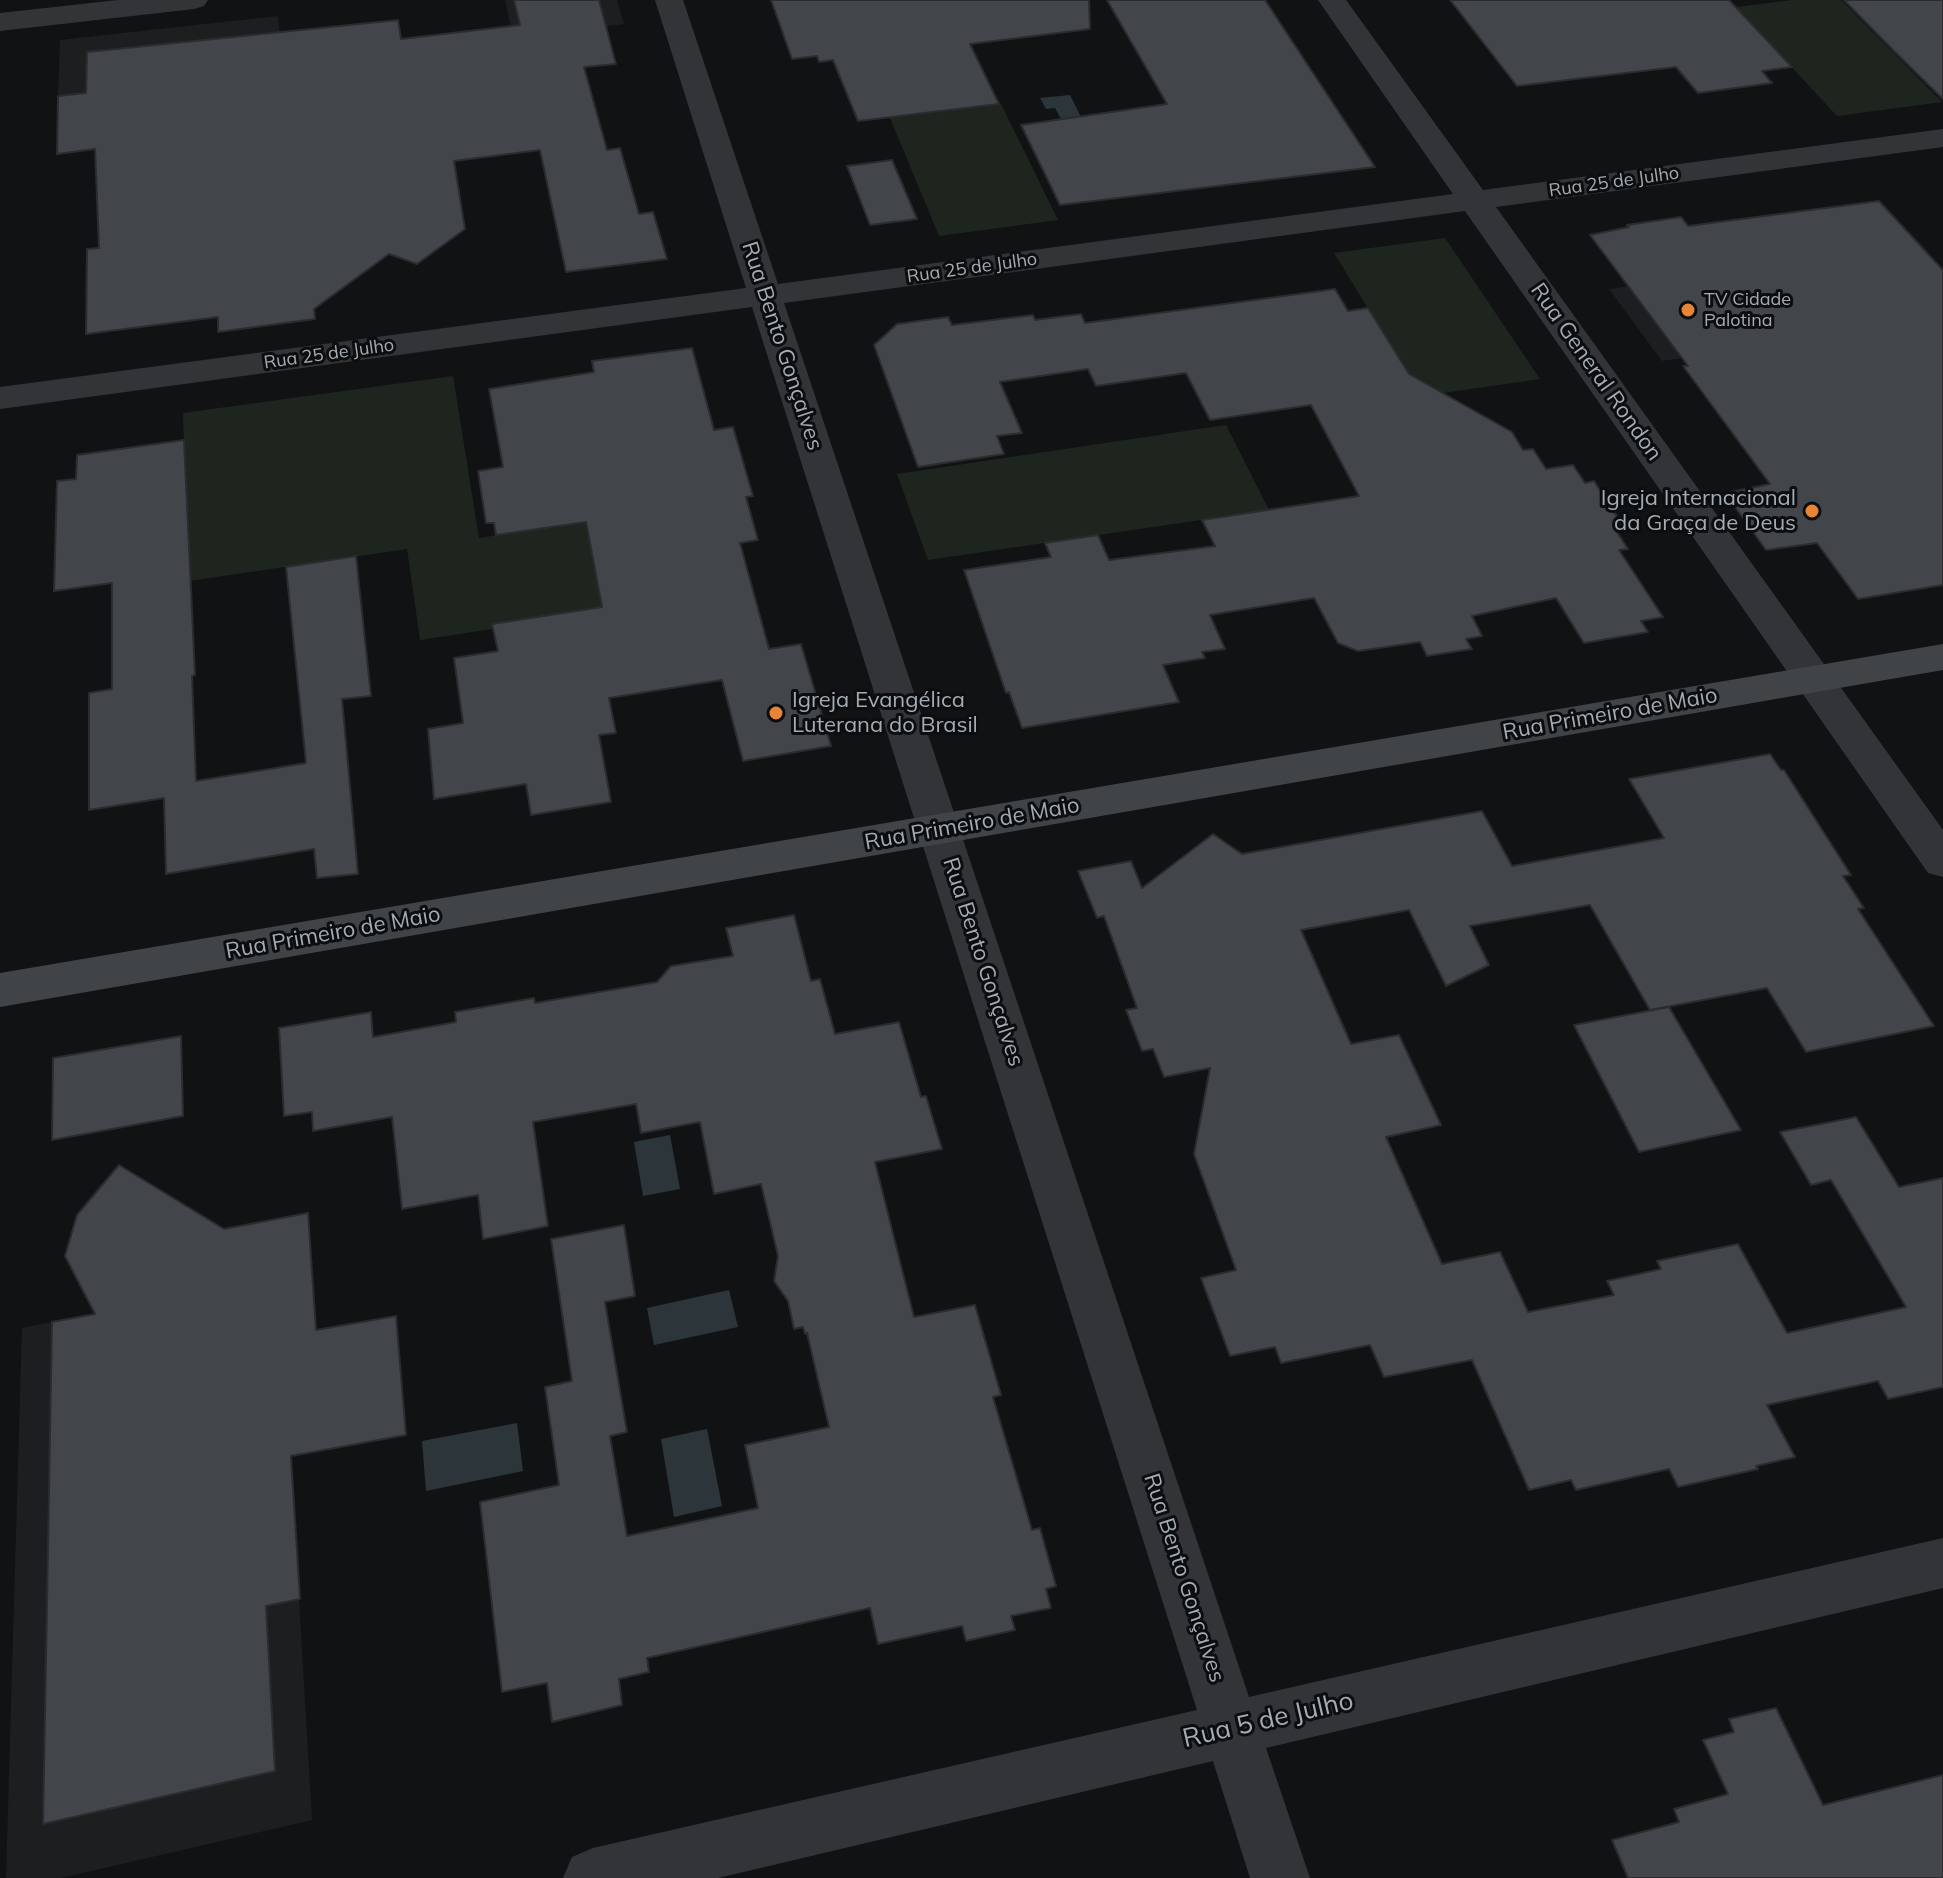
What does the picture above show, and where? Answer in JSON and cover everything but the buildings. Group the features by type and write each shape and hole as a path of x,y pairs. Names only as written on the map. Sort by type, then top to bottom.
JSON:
{"street":[{"path":"1,20 194,0"},
{"name":"Rua Bento Gonçalves","path":"669,0 1280,1878"},
{"name":"Rua General Rondon","path":"1332,0 1943,862"},
{"name":"Rua 25 de Julho","path":"0,398 1943,138"},
{"name":"Rua Primeiro de Maio","path":"0,990 1943,657"},
{"name":"Rua 5 de Julho","path":"593,1878 1943,1563"}],"shaded area":[{"path":"505,0 617,0 624,24 513,37"},
{"path":"1792,0 1841,0 1942,102 1837,116 1736,7"},
{"path":"278,16 283,70 58,96 60,40"},
{"path":"1070,95 1081,117 1061,119 1055,108 1046,109 1040,98"},
{"path":"1001,104 1058,220 939,236 890,118"},
{"path":"1445,238 1540,379 1422,396 1334,253"},
{"path":"1725,272 1783,343 1662,361 1609,289"},
{"path":"453,376 479,538 585,522 604,612 420,640 407,549 189,581 183,413"},
{"path":"1226,425 1269,510 928,560 897,474"},
{"path":"670,1135 680,1189 643,1196 634,1142"},
{"path":"280,1277 312,1820 61,1878 6,1878 22,1328"},
{"path":"729,1290 738,1327 654,1345 647,1308"},
{"path":"517,1423 523,1471 426,1491 422,1441"},
{"path":"707,1429 722,1506 674,1517 661,1439"}],"place":[{"name":"TV Cidade Palotina","path":"1688,310"},
{"name":"Igreja Internacional da Graça de Deus","path":"1812,511"},
{"name":"Igreja Evangélica Luterana do Brasil","path":"776,713"}]}
